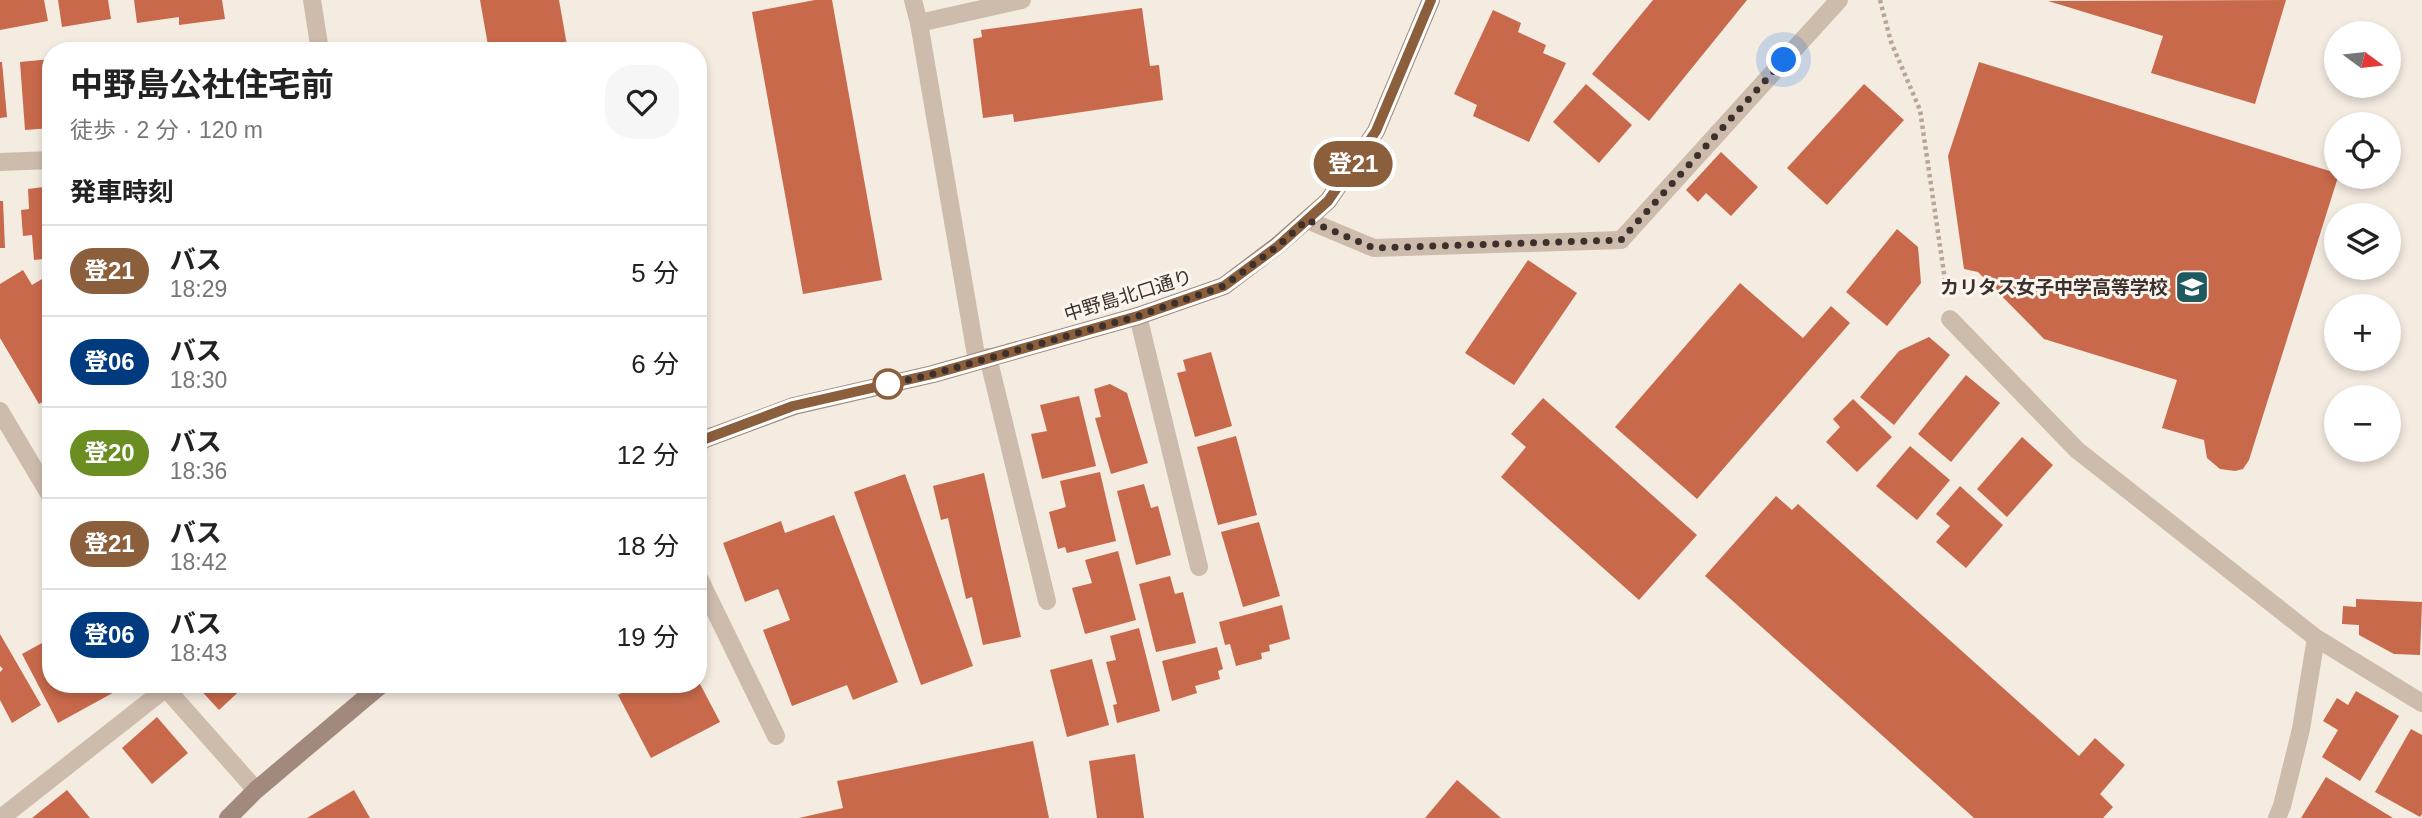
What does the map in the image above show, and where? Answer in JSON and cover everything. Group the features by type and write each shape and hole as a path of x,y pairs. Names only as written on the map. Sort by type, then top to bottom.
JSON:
{"street":[{"path":"312,0 319,42"},
{"path":"913,0 983,359 1047,601"},
{"path":"919,23 1022,0"},
{"name":"中野島北口通り","path":"707,438 793,406 933,374 1138,316 1224,286 1278,246 1328,201 1376,131 1431,0"},
{"path":"1307,220 1374,248 1621,240 1839,0"},
{"path":"0,162 42,160"},
{"path":"1138,316 1199,567"},
{"path":"1951,319 2077,450 2315,638 2422,703"},
{"path":"0,411 42,482"},
{"path":"707,594 776,736"},
{"path":"2277,818 2301,729 2315,638"},
{"path":"1,818 157,693"},
{"path":"169,693 256,790"},
{"path":"228,818 256,790 371,693"}],"path":[{"path":"1880,0 1891,42 1920,110 1951,319"}],"building":[{"path":"0,0 44,0 48,21 0,30"},
{"path":"58,0 108,0 111,19 62,27"},
{"path":"134,0 222,0 225,19 179,25 179,17 137,23"},
{"path":"480,0 559,0 566,42 487,42"},
{"path":"815,0 832,0 882,280 803,294 752,12"},
{"path":"1653,0 1747,0 1649,121 1592,74"},
{"path":"2286,0 2255,104 2151,73 2163,36 2048,1"},
{"path":"1142,8 1150,66 1159,65 1163,100 1014,122 1013,114 983,118 973,39 982,37 981,30"},
{"path":"1493,10 1521,23 1518,32 1546,45 1543,53 1566,63 1529,142 1473,116 1477,105 1454,94"},
{"path":"42,60 42,129 25,130 20,62"},
{"path":"0,62 7,117 0,118"},
{"path":"1979,62 2324,169 2324,189 2334,189 2330,203 2324,203 2324,222 2249,460 2243,469 2220,469 2207,458 2204,440 2162,428 2177,380 2044,339 1978,272 1964,269 1948,156"},
{"path":"1586,84 1632,125 1599,163 1553,122"},
{"path":"1864,84 1904,120 1827,205 1787,168"},
{"path":"1721,152 1758,187 1731,216 1706,193 1698,202 1686,190"},
{"path":"42,187 42,259 34,260 32,235 23,236 21,210 29,209 28,189"},
{"path":"0,201 3,201 5,248 0,248"},
{"path":"1897,229 1918,247 1921,283 1887,326 1846,292"},
{"path":"1528,260 1577,293 1514,385 1465,353"},
{"path":"23,270 32,285 42,279 42,402 39,404 0,338 0,284"},
{"path":"1740,283 1803,338 1831,306 1850,323 1697,499 1615,427"},
{"path":"1929,337 1950,355 1894,425 1860,397 1899,351"},
{"path":"1211,352 1232,426 1195,437 1177,373 1186,371 1183,360"},
{"path":"1966,375 2000,403 1951,462 1918,434"},
{"path":"1110,384 1127,393 1148,463 1111,474 1095,418 1101,417 1094,389"},
{"path":"1079,396 1096,466 1042,479 1031,434 1047,431 1040,405"},
{"path":"1543,398 1697,535 1639,600 1501,477 1526,447 1511,434"},
{"path":"1853,399 1892,437 1857,472 1826,442 1840,427 1833,419"},
{"path":"1236,436 1257,515 1218,525 1197,447"},
{"path":"2022,437 2053,465 2007,517 1977,489"},
{"path":"1910,446 1950,480 1917,520 1876,486"},
{"path":"1100,472 1116,541 1067,553 1065,547 1058,549 1049,512 1066,507 1060,481"},
{"path":"984,473 1021,637 983,645 972,597 966,599 948,518 941,520 933,486"},
{"path":"905,474 973,666 921,685 854,492"},
{"path":"1144,484 1151,508 1158,506 1171,555 1136,565 1117,491"},
{"path":"1960,486 2003,525 1966,568 1936,542 1950,526 1936,514"},
{"path":"1776,496 1792,510 1798,504 2079,756 2095,738 2125,765 2100,794 2113,807 2103,818 1974,818 1705,576"},
{"path":"834,515 898,682 853,700 847,685 792,706 763,630 790,620 778,589 745,602 723,543 781,521 785,533"},
{"path":"1259,522 1280,596 1243,607 1221,532"},
{"path":"1118,551 1136,620 1085,634 1072,588 1092,583 1085,560"},
{"path":"1170,576 1175,594 1183,592 1196,643 1156,652 1139,584"},
{"path":"2356,599 2422,602 2420,655 2394,654 2359,635 2359,625 2342,624 2343,606 2356,607"},
{"path":"1282,605 1290,639 1269,645 1270,651 1261,653 1262,659 1236,666 1230,644 1225,645 1219,622"},
{"path":"1139,628 1160,711 1117,723 1113,705 1117,704 1106,662 1116,660 1110,636"},
{"path":"0,634 41,705 12,723 0,700 0,672 3,669 0,666"},
{"path":"42,643 42,692 22,654"},
{"path":"1217,647 1223,669 1218,671 1220,679 1195,686 1197,693 1172,701 1162,661"},
{"path":"1092,659 1109,725 1067,737 1050,670"},
{"path":"2356,691 2399,716 2360,781 2322,757 2338,730 2323,721 2337,698 2348,705"},
{"path":"42,693 113,693 58,723"},
{"path":"203,693 237,693 219,710"},
{"path":"705,693 720,722 651,758 618,695"},
{"path":"157,717 188,753 152,784 122,748"},
{"path":"2411,729 2422,735 2420,817 2375,792"},
{"path":"1033,741 1049,818 799,818 843,808 837,781"},
{"path":"1135,754 1144,818 1097,818 1089,761"},
{"path":"2326,777 2393,818 2301,818"},
{"path":"1457,780 1501,818 1425,818"},
{"path":"67,790 90,818 32,818"},
{"path":"354,790 370,818 307,818"}],"bus line":[{"name":"登21","path":"707,438 793,406 933,374 1138,316 1224,286 1278,246 1328,201 1376,131 1431,0"}],"place":[{"name":"カリタス女子中学高等学校","path":"2192,287"}],"route":[{"path":"888,384 886,385 1138,316 1224,286 1278,246 1307,220 1374,248 1621,240 1784,60"}]}
